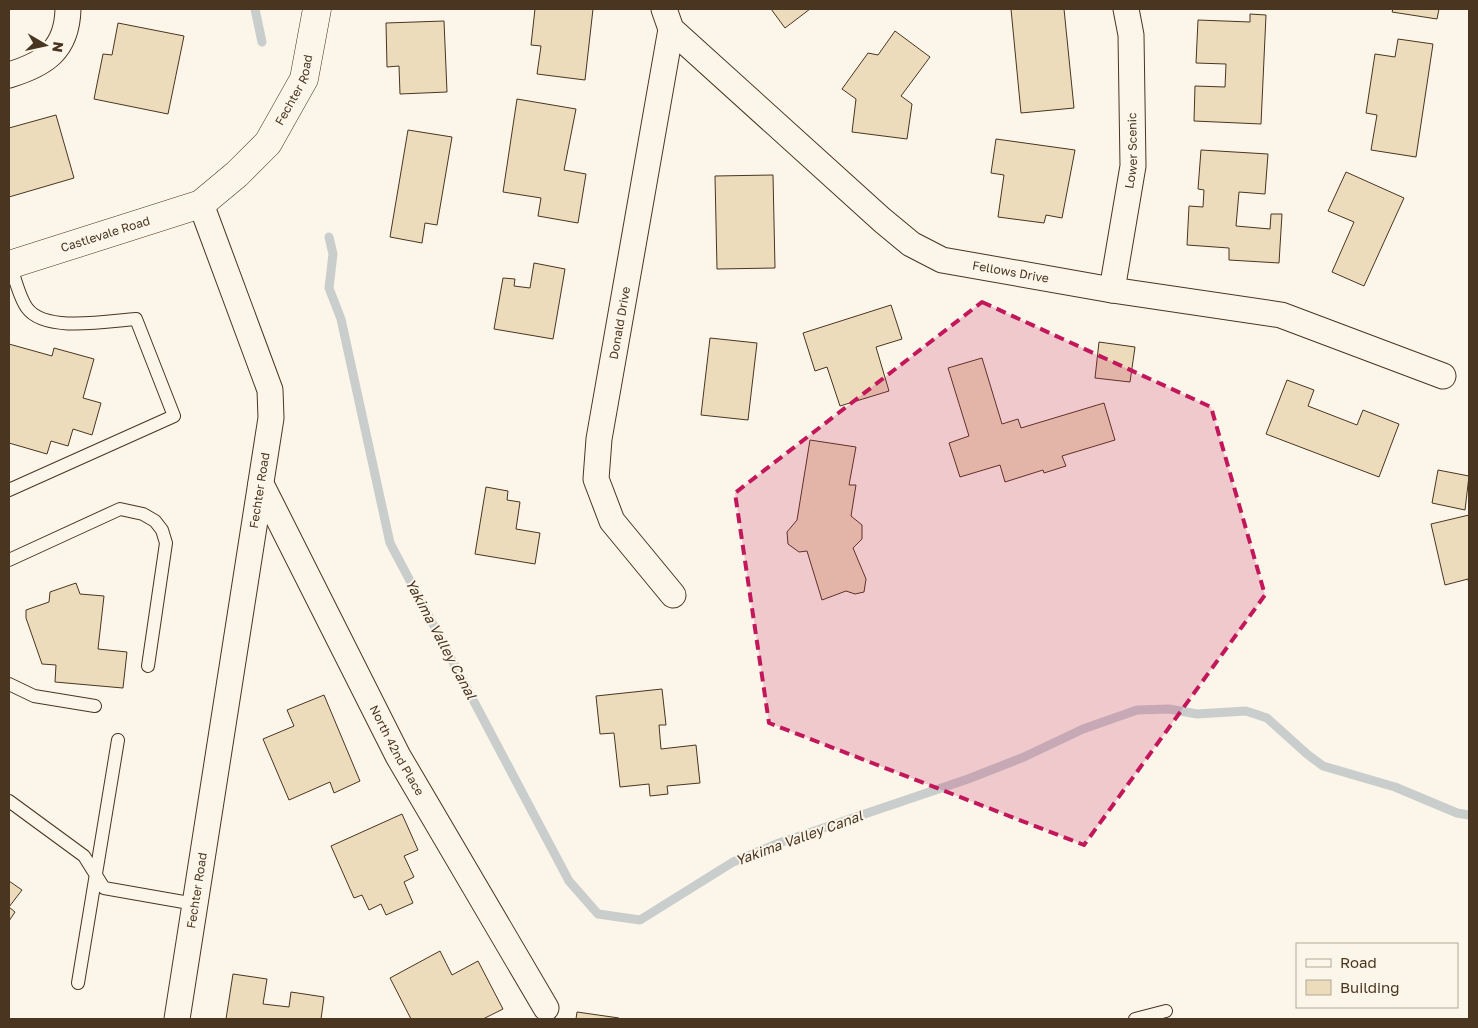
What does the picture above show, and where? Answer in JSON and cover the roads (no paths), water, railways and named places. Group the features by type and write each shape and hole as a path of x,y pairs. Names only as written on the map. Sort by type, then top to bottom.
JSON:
{"street":[{"path":"9,75 34,67 50,56 63,39 68,21 68,9"},
{"name":"Fechter Road","path":"177,1019 271,418 270,390 201,204 237,174 268,144 304,79 318,9"},
{"name":"Lower Scenic","path":"1112,290 1133,166 1131,35 1126,9"},
{"name":"Fellows Drive","path":"668,19 911,244 942,260 1112,290 1282,315 1443,376"},
{"name":"Donald Drive","path":"668,19 600,439 596,480 612,521 673,595"},
{"name":"Castlevale Road","path":"9,264 201,204"},
{"name":"North 42nd Place","path":"261,484 398,756 546,1008"}],"lane":[{"path":"9,264 27,308 39,319 55,324 136,319 174,416 9,490"},
{"path":"9,560 120,509 144,514 155,520 162,530 166,543 148,666"},
{"path":"9,684 34,696 95,706"},
{"path":"78,983 118,740"},
{"path":"9,801 84,856 104,888 195,904"},
{"path":"1135,1019 1166,1011"}],"waterway":[{"name":"Yakima Valley Canal","path":"255,9 262,42"},
{"name":"Yakima Valley Canal","path":"329,237 333,254 329,288 341,319 390,543 569,881 598,914 640,920 733,862 779,843 968,779 1024,757 1083,729 1137,710 1169,709 1197,714 1246,711 1267,718 1323,766 1395,787 1457,813 1469,815"}]}
